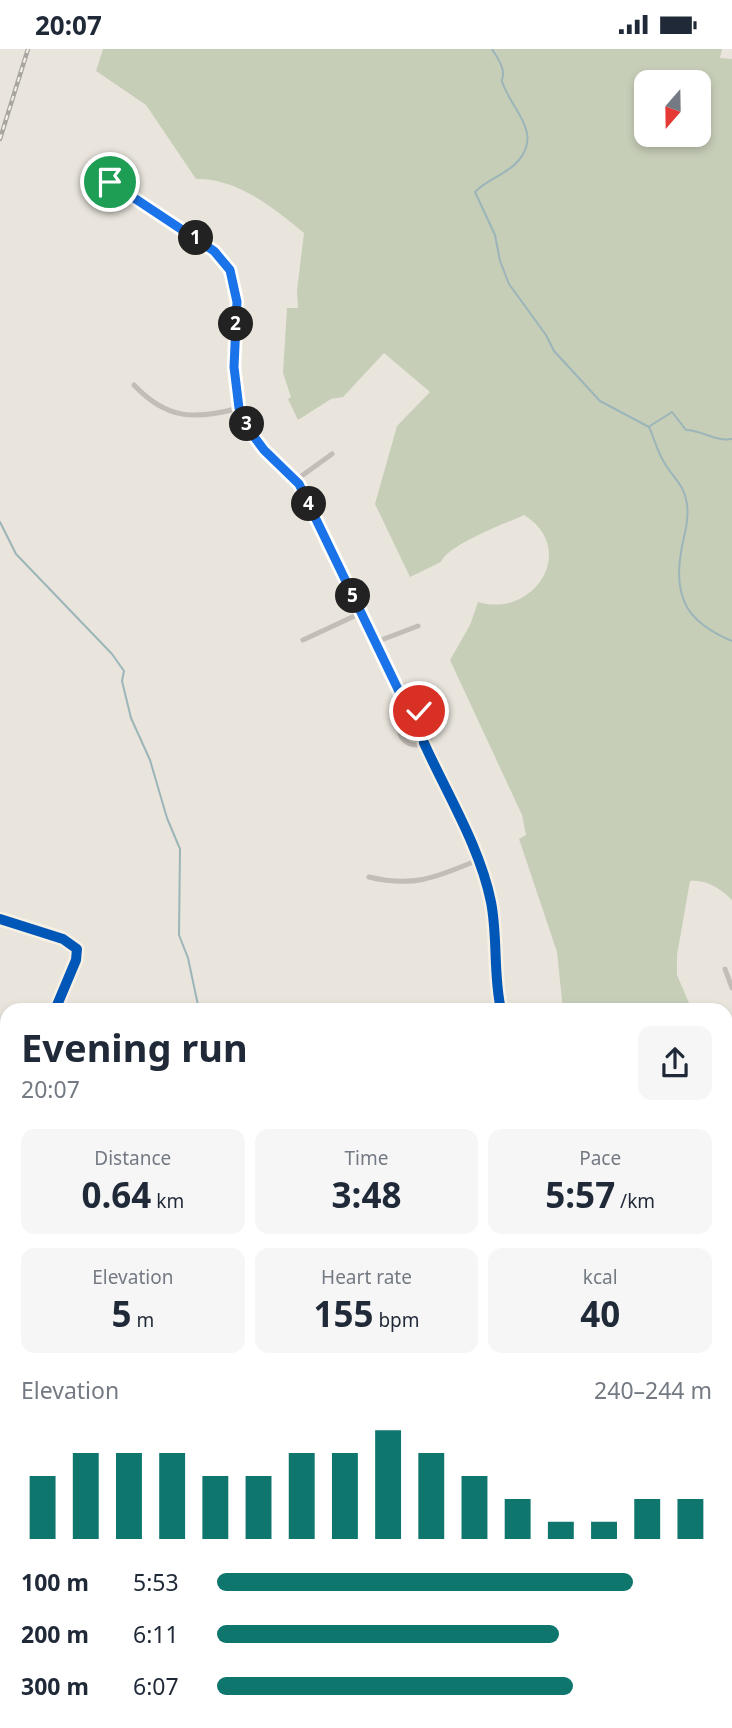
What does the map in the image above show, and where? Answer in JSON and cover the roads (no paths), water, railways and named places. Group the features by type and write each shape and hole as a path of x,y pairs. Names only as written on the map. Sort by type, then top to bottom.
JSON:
{"street":[{"path":"110,182 214,251 230,270 237,302 234,367 239,408 252,434 264,450 296,480 409,712"},
{"path":"134,385 152,402 178,414 200,416 239,408"},
{"path":"296,480 332,454"},
{"path":"303,640 361,613"},
{"path":"376,642 418,625"},
{"path":"409,712 424,713 432,720 433,731 424,743 414,744 402,736 401,721 409,712"},
{"path":"424,743 478,860 491,902 499,1003"},
{"path":"369,877 397,883 421,881 478,860"},
{"path":"0,919 64,939 76,949 76,960 58,1003"},
{"path":"725,968 732,988"}],"waterway":[{"path":"492,49 501,64 502,82 507,94 523,121 527,140 519,160 475,192 495,235 500,261 509,284 546,335 554,351 600,401 649,427 661,458 686,498 687,522 679,569 682,597 695,618 732,641"},
{"path":"650,426 672,412 686,430 720,439 732,439"},
{"path":"0,522 16,554 112,654 124,671 122,681 131,718 150,760 167,818 180,849 179,935 188,958 198,1003"}],"railway":[{"path":"0,139 28,49"}]}
